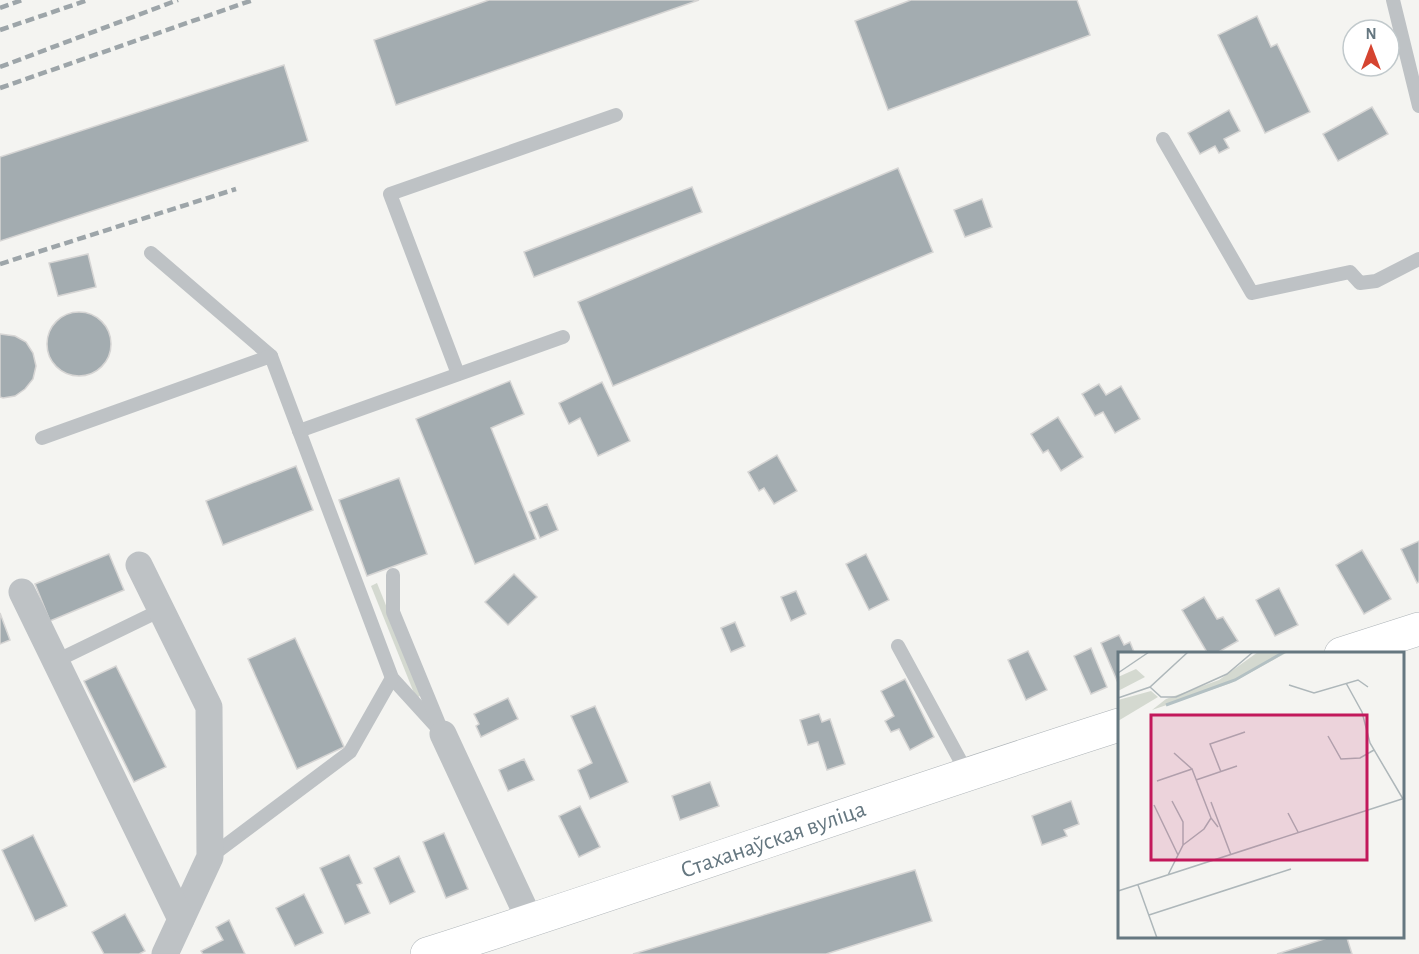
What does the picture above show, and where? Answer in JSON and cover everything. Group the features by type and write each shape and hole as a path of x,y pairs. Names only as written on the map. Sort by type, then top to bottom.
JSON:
{"street":[{"path":"138,565 209,707 210,857 165,954"},
{"path":"22,592 181,919"},
{"path":"1347,652 1419,629"},
{"name":"Стаханаўская вуліца","path":"427,954 967,773 1118,725"},
{"path":"443,734 530,921"}],"lane":[{"path":"1393,0 1419,106"},
{"path":"458,374 390,194 616,115"},
{"path":"1163,139 1252,293 1350,272 1360,282 1376,281 1419,259"},
{"path":"152,253 271,356 392,678 443,734"},
{"path":"299,431 563,337"},
{"path":"42,438 271,356"},
{"path":"393,575 393,612 443,734"},
{"path":"56,661 161,610"},
{"path":"898,646 967,773"},
{"path":"210,857 350,752 392,678"}],"shaded area":[{"path":"377,583 422,695 416,698 371,586"}],"building":[{"path":"489,0 699,0 396,105 374,40"},
{"path":"911,0 1077,0 1090,35 888,110 855,21"},
{"path":"1257,16 1271,47 1277,44 1310,112 1265,133 1218,35"},
{"path":"284,65 308,141 0,241 0,157"},
{"path":"1372,107 1388,134 1338,161 1323,134"},
{"path":"1229,110 1240,131 1224,139 1229,148 1219,153 1215,146 1200,154 1188,133"},
{"path":"898,168 933,252 613,386 578,302"},
{"path":"692,187 702,212 534,277 524,252"},
{"path":"982,199 992,227 965,237 954,210"},
{"path":"88,254 96,287 58,296 49,263"},
{"path":"79,312 97,318 105,326 111,344 105,362 97,370 79,376 61,370 53,362 47,344 53,326 61,318"},
{"path":"0,334 15,336 26,342 33,353 36,366 33,379 25,389 15,396 3,398 0,397"},
{"path":"510,381 524,414 491,428 536,539 475,564 416,419"},
{"path":"602,382 630,441 598,456 580,418 569,424 559,403"},
{"path":"1099,384 1106,395 1121,386 1140,419 1115,433 1103,412 1095,416 1082,394"},
{"path":"1058,417 1083,457 1061,471 1048,450 1043,453 1031,434"},
{"path":"777,455 797,491 774,504 764,488 759,491 748,472"},
{"path":"296,466 313,510 223,545 206,501"},
{"path":"399,478 427,554 367,576 339,500"},
{"path":"547,504 558,530 540,538 529,512"},
{"path":"1419,541 1419,582 1417,583 1401,549"},
{"path":"1362,550 1391,599 1364,614 1336,565"},
{"path":"109,554 124,590 50,621 35,584"},
{"path":"866,554 889,600 869,610 846,564"},
{"path":"514,574 537,597 508,625 485,602"},
{"path":"1279,588 1298,625 1275,636 1256,600"},
{"path":"796,591 806,614 791,621 781,597"},
{"path":"1204,597 1217,619 1223,617 1238,641 1219,652 1207,652 1182,610"},
{"path":"0,613 10,640 0,644"},
{"path":"735,622 745,646 731,652 721,628"},
{"path":"1119,635 1124,645 1130,642 1134,652 1118,652 1118,683 1101,643"},
{"path":"295,638 344,747 297,769 248,659"},
{"path":"1091,648 1107,687 1091,694 1074,656"},
{"path":"1028,651 1047,690 1026,700 1008,660"},
{"path":"116,666 166,767 134,782 84,681"},
{"path":"905,679 934,737 910,750 899,729 891,732 885,721 894,716 881,691"},
{"path":"508,698 518,719 481,737 476,726 479,724 474,714"},
{"path":"595,706 628,782 590,799 578,770 592,763 571,716"},
{"path":"819,714 822,722 830,719 845,764 827,770 818,742 808,745 800,720"},
{"path":"524,759 534,780 508,791 499,770"},
{"path":"710,782 719,806 680,820 672,796"},
{"path":"1071,801 1079,824 1064,830 1067,836 1042,845 1032,816"},
{"path":"580,806 600,847 579,857 559,816"},
{"path":"444,833 468,889 446,898 423,842"},
{"path":"33,835 67,906 35,921 2,850"},
{"path":"349,855 362,883 357,885 370,913 345,924 320,868"},
{"path":"399,856 415,892 390,904 374,868"},
{"path":"915,870 932,921 826,954 633,954"},
{"path":"304,894 323,933 295,946 276,908"},
{"path":"125,914 145,951 139,954 104,954 92,932"},
{"path":"229,920 245,954 203,954 201,951 223,940 216,927"},
{"path":"1324,939 1347,939 1352,954 1277,954"}],"railway":[{"path":"0,8 22,0"},
{"path":"0,30 88,0"},
{"path":"0,67 178,0"},
{"path":"0,88 253,0"},
{"path":"0,264 236,189"}]}
